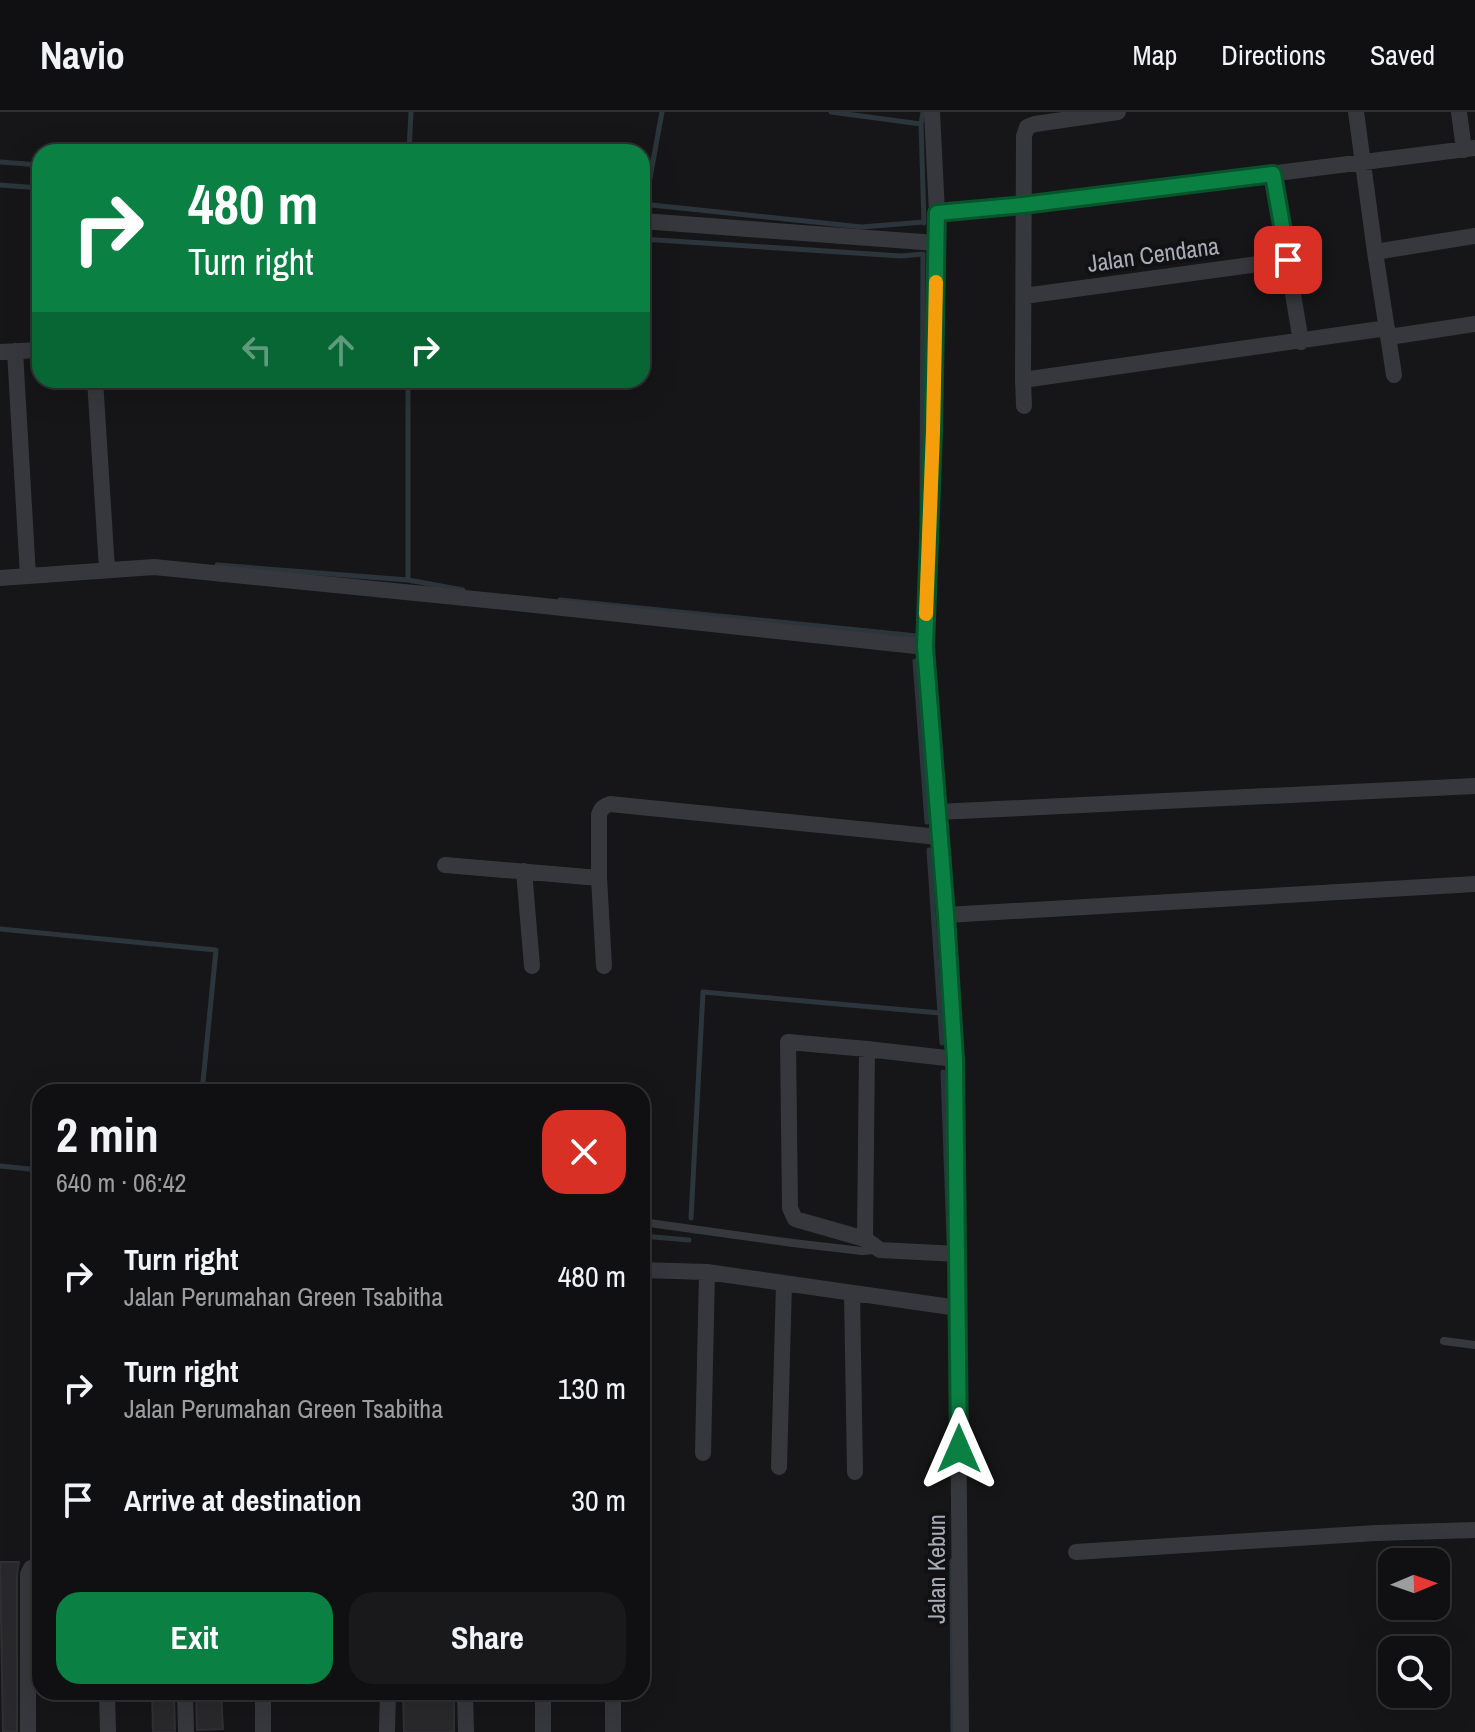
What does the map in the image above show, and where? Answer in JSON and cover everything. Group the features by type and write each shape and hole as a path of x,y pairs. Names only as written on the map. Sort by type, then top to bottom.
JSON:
{"street":[{"name":"Jalan Kebun","path":"932,112 937,213 925,647 955,1059 961,1732"},
{"path":"1024,406 1024,136 1027,127 1035,124 1118,112"},
{"path":"1356,112 1394,375"},
{"path":"937,213 1470,149 1459,112"},
{"path":"1273,174 1301,342"},
{"path":"650,222 936,243"},
{"path":"1375,252 1475,236"},
{"name":"Jalan Cendana","path":"1024,296 1288,260"},
{"path":"1023,380 1301,342 1475,324"},
{"path":"28,576 7,352 32,350"},
{"path":"96,388 107,569"},
{"path":"0,578 107,569 165,568 925,647"},
{"path":"938,812 1475,786"},
{"path":"604,966 599,815 600,810 610,804 939,837"},
{"path":"445,865 599,878"},
{"path":"524,871 532,966"},
{"path":"946,915 1475,884"},
{"path":"955,1059 788,1042 790,1208 795,1219 865,1239 880,1250 958,1254"},
{"path":"865,1239 867,1049"},
{"path":"650,1270 707,1272 958,1308"},
{"path":"703,1453 707,1272"},
{"path":"779,1467 784,1283"},
{"path":"852,1293 855,1472"},
{"path":"1076,1552 1376,1533 1475,1530"},
{"path":"28,1732 28,1574 32,1568"},
{"path":"107,1700 108,1732"},
{"path":"185,1700 186,1732"},
{"path":"263,1700 263,1732"},
{"path":"387,1732 388,1700"},
{"path":"465,1700 466,1732"},
{"path":"543,1700 543,1732"},
{"path":"613,1700 613,1732"}],"lane":[{"path":"650,1223 848,1250 880,1250"},
{"path":"1444,1341 1475,1345"}],"building":[{"path":"0,1562 19,1562 17,1732 3,1732"},
{"path":"152,1700 174,1700 175,1732 153,1732"},
{"path":"196,1700 221,1700 223,1729 197,1730"},
{"path":"403,1700 454,1700 454,1732 404,1732"}],"waterway":[{"path":"409,144 411,112"},
{"path":"650,178 662,112"},
{"path":"831,112 921,124 923,112"},
{"path":"921,124 924,223"},
{"path":"0,162 32,164"},
{"path":"0,185 32,187"},
{"path":"650,205 862,227 924,222"},
{"path":"650,240 901,256 923,254 922,521"},
{"path":"217,565 408,580 408,388"},
{"path":"408,580 463,590"},
{"path":"560,600 917,636"},
{"path":"915,661 927,822"},
{"path":"929,850 942,1043"},
{"path":"0,929 216,950 203,1084"},
{"path":"691,1218 703,992 940,1013"},
{"path":"943,1072 949,1240"},
{"path":"0,1166 32,1169"},
{"path":"650,1237 689,1240"},
{"path":"952,1561 953,1732"}],"slow traffic":[{"path":"926,614 936,282"}],"route":[{"path":"959,1449 955,1059 925,647 937,213 1273,174 1288,260"}]}
